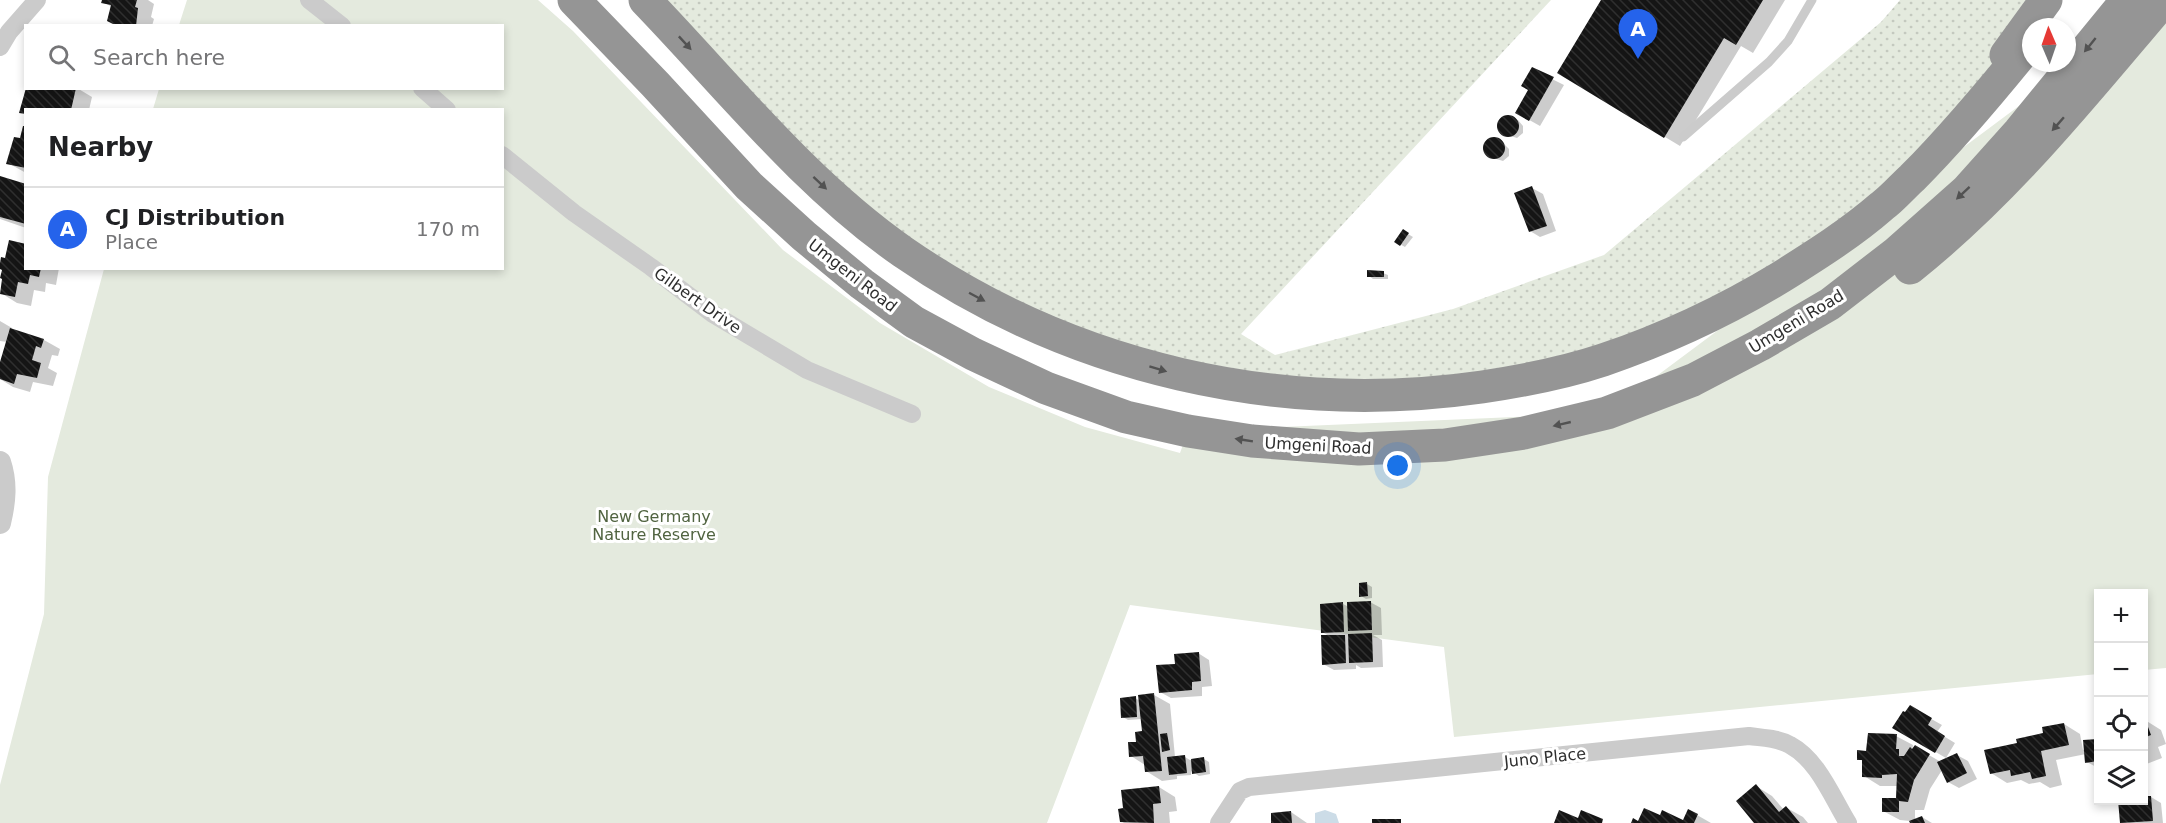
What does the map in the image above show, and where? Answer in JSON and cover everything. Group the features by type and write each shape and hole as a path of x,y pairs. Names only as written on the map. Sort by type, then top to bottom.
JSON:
{"highway":[{"name":"Umgeni Road","path":"574,0 749,186 862,284 914,322 973,354 1046,388 1126,417 1188,431 1252,441 1359,449 1445,445 1524,432 1607,413 1693,380 1760,345 1830,304 1896,253 1967,190 2019,132 2127,0"},
{"path":"645,0 796,161 851,212 904,253 968,292 1054,335 1097,351 1176,374 1228,385 1320,395 1401,396 1442,393 1519,382 1600,361 1688,327 1755,292 1818,254 1883,206 1943,146 2022,53"},
{"path":"1883,206 1981,89 2046,0"},
{"path":"2050,18 2064,0"},
{"path":"1607,413 1708,384 1770,359 1826,327 1881,290 1946,239 1976,212 2052,131 2164,0"}],"street":[{"path":"0,46 9,32 38,0"},
{"path":"309,0 339,24"},
{"path":"425,90 445,108"},
{"name":"Gilbert Drive","path":"504,157 574,213 713,314 807,370 912,414"},
{"path":"0,462 5,481 0,523"},
{"name":"Juno Place","path":"1219,823 1240,791 1249,787 1749,736 1772,739 1789,745 1809,759 1848,823"}],"lane":[{"path":"1683,137 1769,62 1788,41 1812,0"}],"green space":[{"name":"New Germany Nature Reserve","path":"187,0 538,0 573,31 783,250 880,323 989,387 1085,427 1180,453 1188,431 1607,413 2064,72 2076,72 2076,63 2161,0 2166,0 2166,668 2148,670 2148,589 2094,589 2094,674 1454,737 1444,647 1130,605 1047,823 0,823 0,785 44,614 48,477 104,270 504,270 504,108 153,108 159,90 504,90 504,24 179,24"},
{"path":"648,0 1551,0 1241,334 1275,355 1453,309 1604,255 1881,22 1900,0 2044,0 2030,18 2022,18 2022,27 1881,203 1685,326 1437,391 1141,361 904,251"}],"shaded area":[{"path":"1325,810 1336,814 1339,823 1315,823 1315,813"}],"building":[{"path":"102,0 137,0 136,24 113,24 107,21 111,5 101,3"},
{"path":"1601,0 1763,0 1736,45 1724,38 1664,138 1557,73"},
{"path":"1532,67 1554,77 1529,121 1515,113 1528,90 1521,86"},
{"path":"25,90 76,90 71,108 24,108 24,114 19,113"},
{"path":"1508,115 1516,118 1519,126 1516,134 1508,137 1500,134 1497,126 1500,118"},
{"path":"24,126 24,168 6,164 14,137 20,138"},
{"path":"1494,137 1502,140 1505,148 1502,156 1494,159 1486,156 1483,148 1486,140"},
{"path":"0,176 24,183 24,223 0,217"},
{"path":"1532,186 1547,226 1529,232 1514,193"},
{"path":"1403,229 1409,233 1400,246 1394,242"},
{"path":"9,240 24,244 24,270 41,270 39,277 30,275 28,284 18,282 15,297 0,294 2,270 0,263 1,257 5,258"},
{"path":"1367,270 1384,271 1384,277 1367,277"},
{"path":"10,328 44,339 41,348 36,346 32,360 41,363 37,378 17,374 14,384 0,379 0,362"},
{"path":"1367,582 1368,596 1359,597 1359,583"},
{"path":"1371,601 1372,630 1348,631 1347,602"},
{"path":"1343,602 1344,632 1321,633 1320,604"},
{"path":"1372,633 1373,662 1349,663 1348,634"},
{"path":"1321,635 1345,635 1346,663 1322,665"},
{"path":"1199,652 1201,681 1192,682 1192,690 1159,693 1156,665 1175,664 1174,654"},
{"path":"1154,693 1162,771 1145,772 1143,756 1129,757 1128,742 1136,742 1135,732 1142,731 1138,695"},
{"path":"1136,696 1137,717 1121,718 1120,698"},
{"path":"1910,705 1932,718 1928,725 1945,736 1935,753 1892,728 1903,711 1905,712"},
{"path":"2064,723 2069,745 2041,751 2046,776 2032,779 2030,772 2011,776 2010,770 1990,774 1984,750 2017,743 2016,739 2043,733 2042,727"},
{"path":"1167,733 1170,750 1162,752 1160,734"},
{"path":"1868,733 1897,734 1896,749 1899,749 1899,756 1904,756 1910,747 1912,749 1915,745 1930,754 1914,780 1908,802 1899,801 1899,812 1882,812 1882,798 1896,798 1897,774 1882,775 1882,778 1862,777 1862,760 1857,760 1857,750 1866,751"},
{"path":"2094,739 2094,762 2085,763 2083,740"},
{"path":"1957,753 1967,773 1947,783 1937,762"},
{"path":"1185,755 1187,773 1169,775 1167,757"},
{"path":"1204,757 1206,772 1192,774 1191,759"},
{"path":"1756,784 1779,812 1786,806 1800,823 1754,823 1736,801"},
{"path":"1159,786 1161,803 1153,804 1154,823 1120,822 1118,809 1123,808 1121,790"},
{"path":"2148,796 2151,796 2153,821 2120,823 2118,805 2148,805"},
{"path":"1644,808 1660,815 1662,810 1683,820 1688,809 1698,814 1694,823 1631,823 1633,818 1638,821"},
{"path":"1559,810 1578,818 1581,810 1603,819 1602,823 1554,823"},
{"path":"1291,811 1292,823 1271,823 1271,813"},
{"path":"1922,816 1925,823 1910,823 1909,821"},
{"path":"1372,819 1401,819 1401,823 1372,823"}],"place":[{"name":"CJ Distribution","path":"1638,59"}]}
